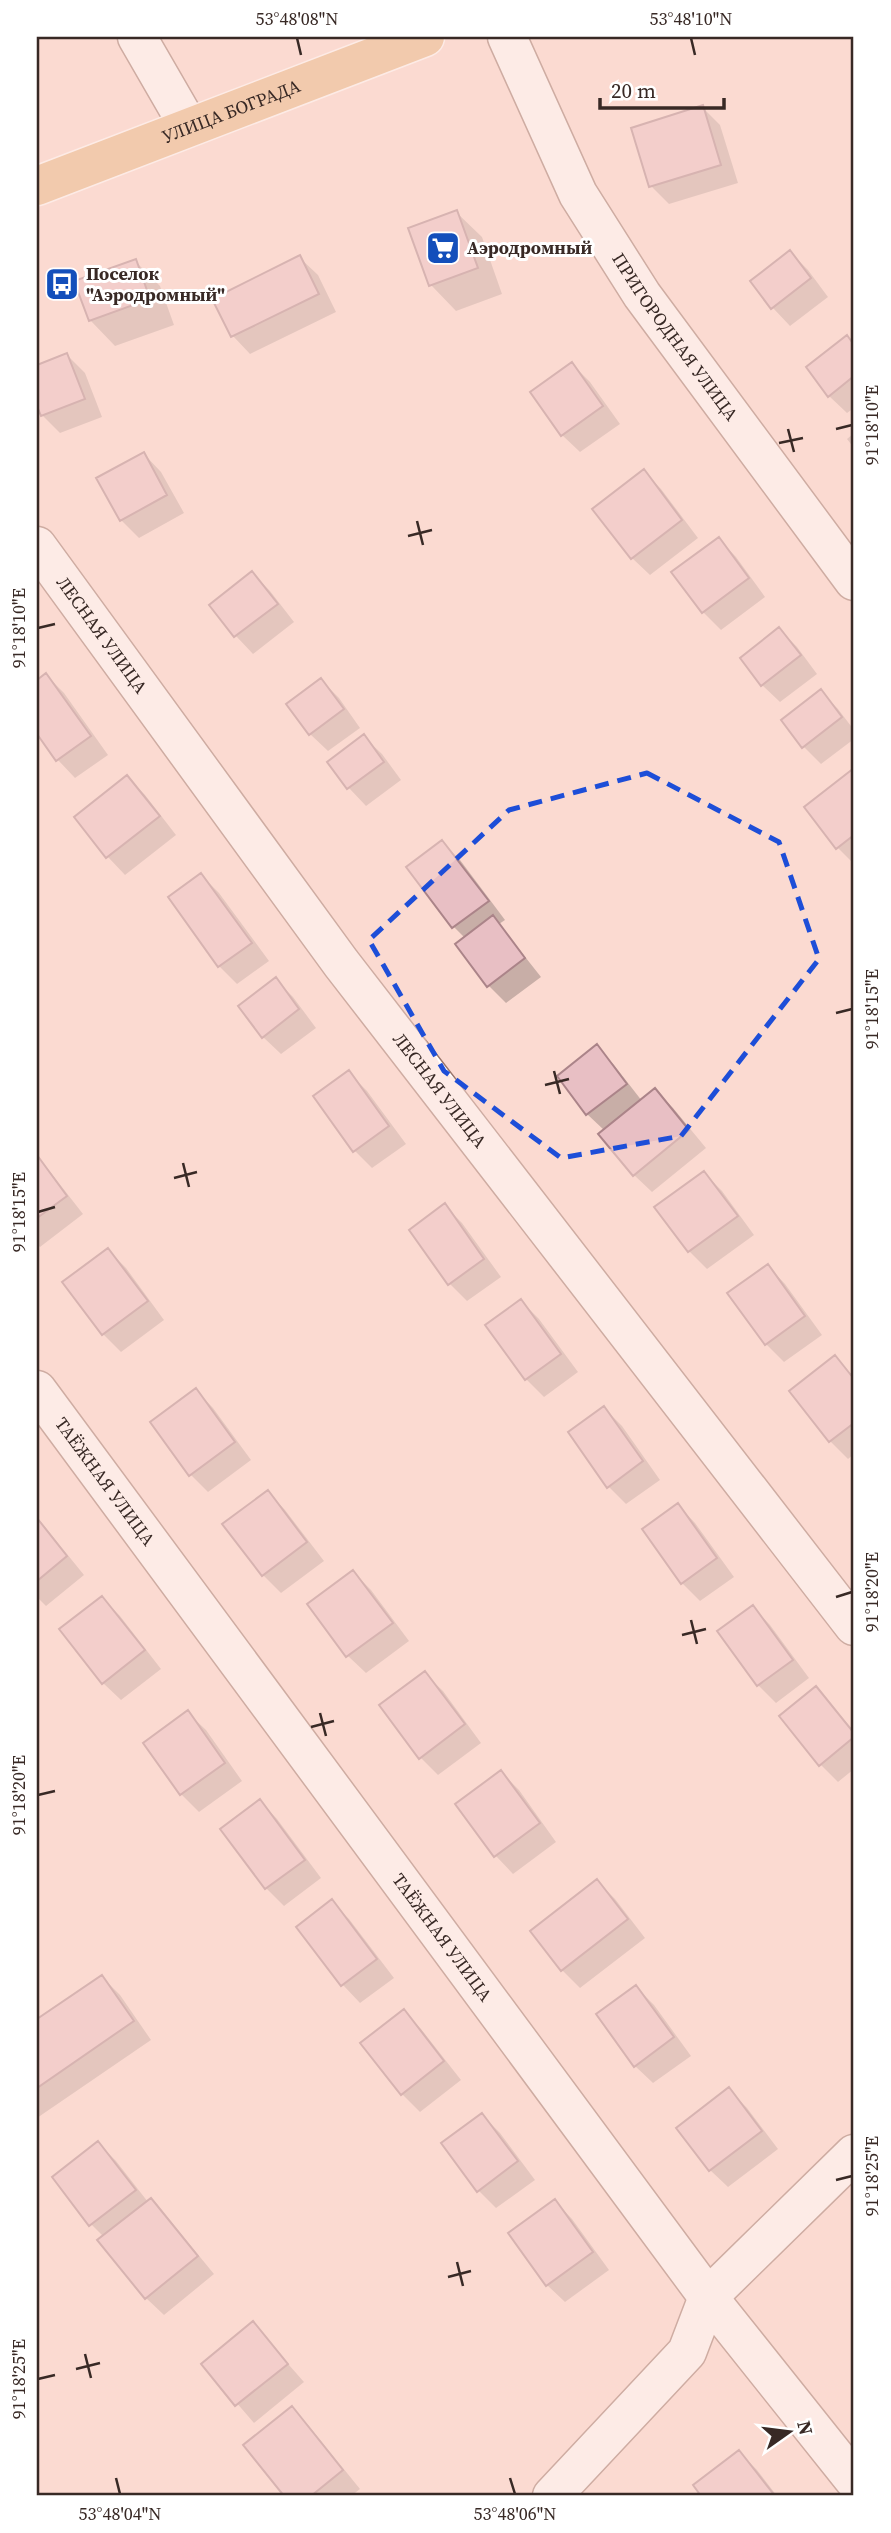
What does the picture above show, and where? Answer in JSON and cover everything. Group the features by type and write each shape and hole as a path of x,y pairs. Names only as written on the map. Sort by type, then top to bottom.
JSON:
{"main road":[{"name":"УЛИЦА БОГРАДА","path":"37,186 425,37"}],"street":[{"path":"137,37 189,127"},
{"name":"ПРИГОРОДНАЯ УЛИЦА","path":"507,37 578,194 635,284 854,581"},
{"name":"ЛЕСНАЯ УЛИЦА","path":"37,546 341,963 854,1626"},
{"name":"ТАЁЖНАЯ УЛИЦА","path":"37,1390 708,2297 854,2480"},
{"path":"552,2496 687,2352 708,2297 854,2154"}],"highlighted area":[{"path":"647,773 779,842 819,959 681,1136 561,1158 444,1071 369,940 509,810"}],"building":[{"path":"703,105 721,165 649,187 631,128"},
{"name":"Аэродромный","path":"457,210 478,268 429,286 408,228"},
{"path":"790,250 811,278 771,309 750,281"},
{"path":"300,255 319,294 231,337 212,299"},
{"path":"136,259 150,299 89,321 74,281"},
{"path":"847,335 854,345 854,376 828,397 806,367"},
{"path":"67,353 85,399 41,416 37,406 37,365"},
{"path":"572,362 603,406 561,436 530,392"},
{"path":"144,452 167,495 120,521 96,478"},
{"path":"644,469 682,520 631,559 592,509"},
{"path":"719,537 749,578 702,613 671,572"},
{"path":"252,571 278,604 234,637 209,605"},
{"path":"779,627 801,655 761,686 740,658"},
{"path":"46,673 91,736 56,761 37,734 37,680"},
{"path":"321,678 344,709 309,735 286,704"},
{"path":"821,689 842,717 802,748 781,720"},
{"path":"364,734 384,762 347,789 327,762"},
{"path":"854,768 854,835 836,849 804,807"},
{"path":"127,775 160,816 106,858 74,817"},
{"path":"442,840 489,901 452,928 406,867"},
{"path":"201,873 252,943 218,967 168,897"},
{"path":"493,915 525,958 487,987 455,944"},
{"path":"276,977 299,1009 262,1038 238,1006"},
{"path":"597,1044 627,1084 586,1115 557,1076"},
{"path":"349,1070 389,1126 353,1152 313,1096"},
{"path":"655,1088 689,1130 633,1176 598,1134"},
{"path":"37,1155 67,1196 37,1218"},
{"path":"704,1171 738,1216 688,1252 654,1207"},
{"path":"445,1203 484,1259 448,1285 409,1230"},
{"path":"108,1248 148,1301 102,1335 62,1282"},
{"path":"768,1264 805,1316 765,1345 727,1293"},
{"path":"521,1299 561,1354 525,1380 485,1325"},
{"path":"835,1355 854,1379 854,1423 829,1442 789,1391"},
{"path":"196,1388 235,1442 189,1476 150,1422"},
{"path":"604,1406 643,1461 607,1488 568,1432"},
{"path":"268,1490 307,1542 262,1576 222,1524"},
{"path":"678,1503 717,1558 681,1584 642,1529"},
{"path":"37,1518 67,1556 37,1581"},
{"path":"353,1570 393,1623 346,1657 307,1604"},
{"path":"102,1596 145,1650 102,1684 59,1629"},
{"path":"753,1605 793,1660 757,1686 717,1631"},
{"path":"425,1671 465,1724 419,1759 379,1705"},
{"path":"816,1686 854,1733 854,1737 819,1766 779,1716"},
{"path":"188,1710 225,1763 180,1795 143,1743"},
{"path":"501,1770 540,1823 494,1857 455,1804"},
{"path":"260,1799 305,1860 265,1889 220,1829"},
{"path":"597,1879 628,1919 561,1971 530,1931"},
{"path":"332,1899 377,1959 341,1986 296,1927"},
{"path":"102,1975 134,2021 37,2088 37,2019"},
{"path":"636,1985 674,2037 634,2067 596,2014"},
{"path":"404,2009 444,2061 401,2095 360,2043"},
{"path":"729,2087 762,2131 709,2171 676,2128"},
{"path":"482,2113 518,2161 477,2192 441,2143"},
{"path":"98,2141 136,2190 89,2226 52,2177"},
{"path":"151,2198 198,2256 145,2299 97,2240"},
{"path":"555,2199 593,2252 546,2286 508,2233"},
{"path":"253,2321 288,2364 235,2406 201,2364"},
{"path":"292,2406 343,2470 311,2496 284,2496 243,2445"},
{"path":"739,2450 775,2496 701,2496 693,2485"}],"place":[{"name":"Аэродромный","path":"443,248"},
{"name":"Поселок \"Аэродромный\"","path":"62,284"}]}
